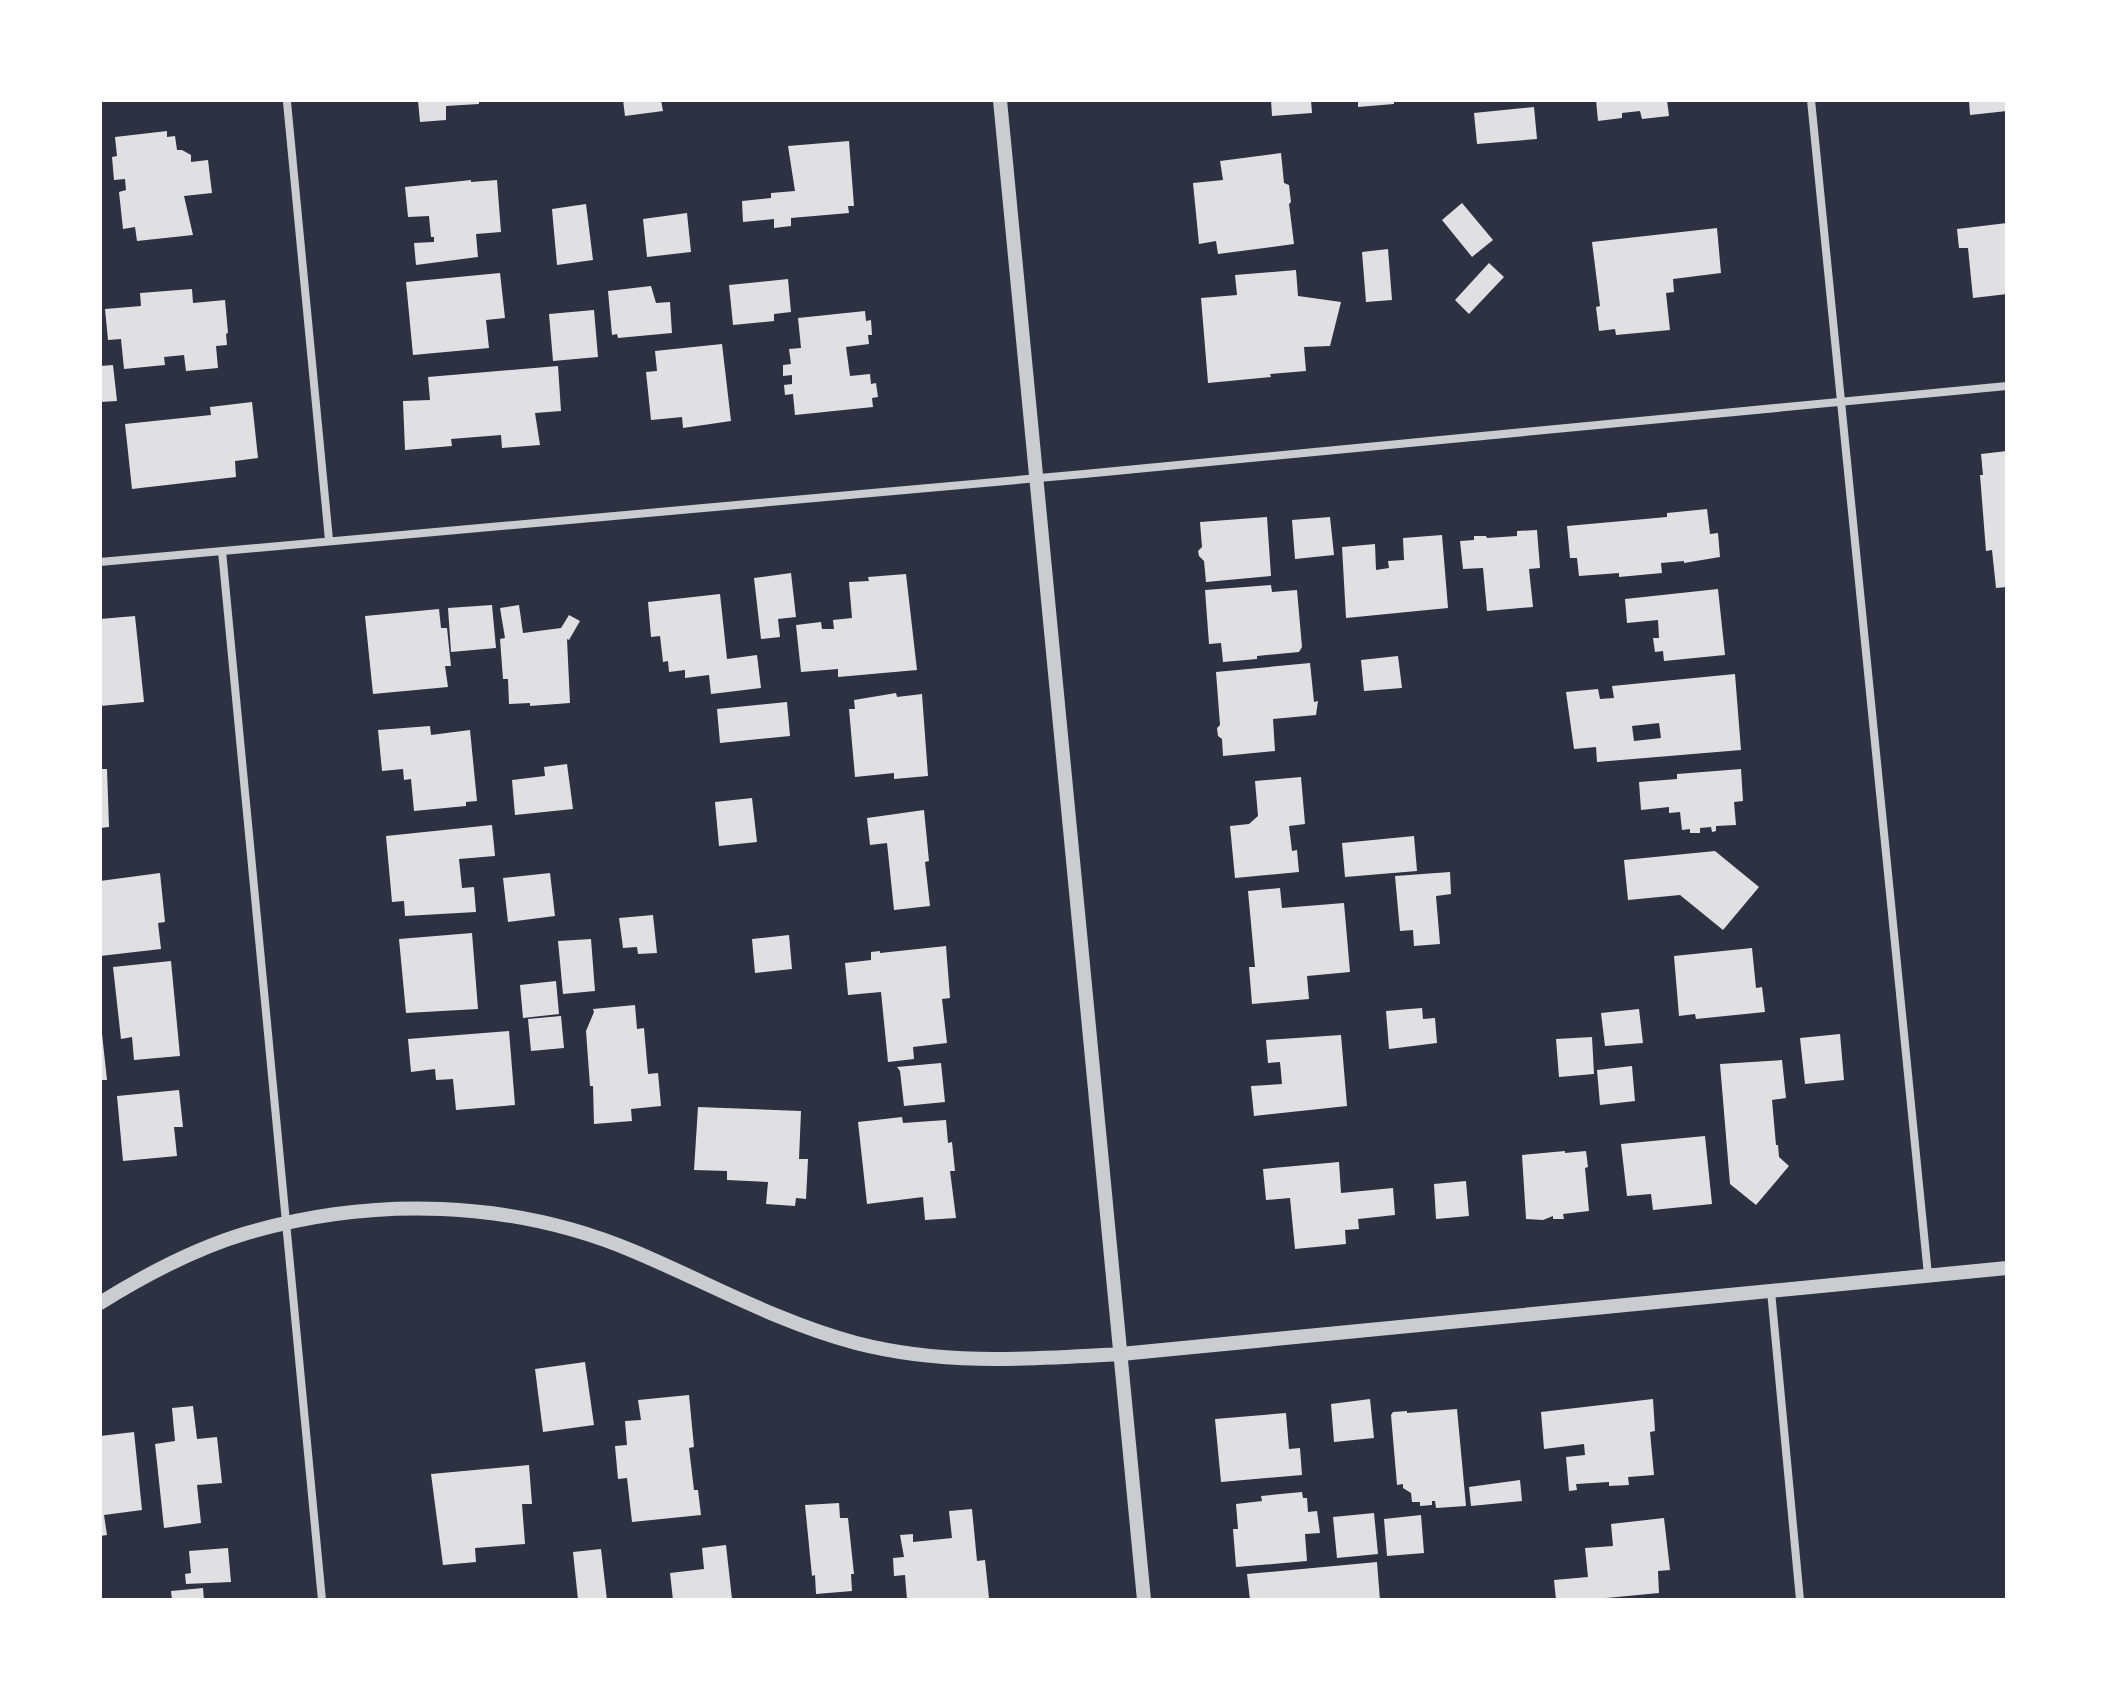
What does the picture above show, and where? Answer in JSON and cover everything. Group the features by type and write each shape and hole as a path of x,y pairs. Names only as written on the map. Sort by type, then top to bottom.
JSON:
{"street":[{"path":"1000,100 1144,1600"},
{"path":"1811,100 1928,1275"},
{"path":"287,102 329,540"},
{"path":"100,562 1037,478 2007,386"},
{"path":"222,551 322,1600"},
{"path":"100,1303 132,1284 245,1234 285,1224 369,1211 451,1208 543,1221 631,1250 753,1307 855,1342 921,1357 1014,1360 1121,1354 2007,1268"},
{"path":"1771,1291 1800,1600"}],"building":[{"path":"418,100 479,100 479,104 446,106 446,120 420,122"},
{"path":"623,100 661,100 663,111 625,116"},
{"path":"1271,100 1311,100 1312,113 1272,116"},
{"path":"1358,100 1394,100 1394,104 1358,107"},
{"path":"1596,100 1667,100 1669,116 1642,119 1640,111 1622,113 1622,118 1598,121"},
{"path":"1969,100 2007,100 2007,111 1970,115"},
{"path":"1534,107 1537,139 1477,144 1474,113"},
{"path":"167,131 167,137 175,136 177,150 191,155 191,162 208,160 212,193 184,196 193,235 137,241 135,227 123,229 119,192 126,190 125,179 114,180 112,157 117,156 115,137"},
{"path":"849,141 854,206 848,206 849,213 791,218 791,226 774,228 774,219 743,222 742,201 771,198 771,193 795,191 788,146"},
{"path":"1281,153 1284,183 1289,185 1294,244 1218,254 1216,241 1199,244 1193,183 1223,180 1220,161"},
{"path":"497,180 501,232 476,234 478,257 416,265 414,243 434,242 434,237 431,237 429,216 408,217 405,187"},
{"path":"1462,203 1493,240 1472,257 1442,220"},
{"path":"586,204 593,260 557,265 552,209"},
{"path":"687,213 691,252 647,257 643,219"},
{"path":"2007,223 2007,294 1973,298 1968,248 1959,248 1957,229"},
{"path":"1717,228 1721,273 1673,279 1674,292 1666,293 1670,330 1616,335 1615,329 1599,331 1596,307 1600,306 1592,242"},
{"path":"1388,249 1392,300 1366,302 1362,252"},
{"path":"1489,263 1504,277 1469,314 1455,300"},
{"path":"1296,270 1298,296 1341,302 1330,346 1304,347 1306,371 1208,383 1201,298 1237,295 1235,275"},
{"path":"500,273 505,318 486,320 489,348 413,355 406,282"},
{"path":"788,279 791,312 774,314 774,321 733,325 729,285"},
{"path":"651,286 656,303 670,302 672,333 618,338 617,334 612,335 608,291"},
{"path":"192,289 193,303 225,300 227,345 216,346 218,368 186,371 184,355 164,357 165,365 124,369 121,339 108,340 105,309 141,306 140,293"},
{"path":"594,310 598,357 553,361 549,314"},
{"path":"865,311 866,321 871,320 869,344 846,347 850,376 870,374 871,384 876,383 878,397 872,398 873,407 795,415 793,394 785,395 784,385 792,384 792,375 783,376 783,365 791,364 789,349 801,348 798,318"},
{"path":"722,344 731,421 683,428 682,417 651,420 646,372 657,371 655,351"},
{"path":"113,365 117,401 100,402 100,366"},
{"path":"558,366 561,411 535,413 540,445 502,448 501,435 451,439 452,446 405,450 403,401 430,400 428,377"},
{"path":"252,402 258,458 235,461 236,477 132,489 125,424 211,415 210,407"},
{"path":"2007,451 2007,587 1996,588 1992,550 1986,551 1981,454"},
{"path":"1707,509 1710,534 1718,533 1720,557 1661,563 1662,573 1619,577 1619,573 1579,576 1577,558 1570,558 1567,526 1667,517 1667,513"},
{"path":"1267,517 1271,576 1206,582 1204,561 1198,551 1202,547 1200,522"},
{"path":"1330,517 1334,555 1295,559 1292,520"},
{"path":"1537,530 1540,568 1529,569 1533,607 1487,611 1483,568 1463,569 1460,541 1474,540 1474,536 1517,536 1517,531"},
{"path":"1442,535 1448,608 1346,618 1342,547 1375,544 1376,570 1389,568 1388,561 1404,560 1403,538"},
{"path":"791,573 796,617 778,619 780,637 761,639 754,578"},
{"path":"906,574 917,670 838,677 838,669 801,672 796,625 821,622 822,629 834,629 833,620 852,618 849,582"},
{"path":"1271,585 1272,592 1297,590 1302,647 1299,652 1223,662 1221,643 1209,644 1205,590"},
{"path":"1718,589 1725,655 1664,661 1663,651 1655,652 1653,638 1659,638 1658,620 1627,623 1625,599"},
{"path":"720,594 727,659 757,655 761,688 711,694 709,675 685,678 685,670 669,672 668,661 663,662 660,636 651,637 648,602"},
{"path":"492,605 496,648 451,652 448,608"},
{"path":"519,605 523,633 561,628 569,615 580,621 567,639 570,703 509,704 508,679 503,679 500,639 505,638 500,608"},
{"path":"439,609 441,628 447,628 451,666 445,666 448,687 373,694 365,616"},
{"path":"135,616 144,702 100,706 100,619"},
{"path":"1398,656 1402,688 1364,691 1361,660"},
{"path":"1310,663 1314,702 1318,701 1316,715 1273,719 1275,751 1223,756 1222,739 1218,736 1217,728 1220,725 1216,672"},
{"path":"1735,674 1741,750 1597,762 1596,747 1574,749 1566,692 1598,689 1600,699 1614,698 1612,686","holes":["1659,723 1661,738 1634,741 1632,726"]},
{"path":"896,693 897,697 922,694 928,776 894,779 894,773 855,777 849,709 855,709 854,700"},
{"path":"787,702 790,736 720,743 717,709"},
{"path":"430,726 431,735 470,730 477,801 466,802 466,806 414,811 411,779 404,780 403,769 382,771 378,730"},
{"path":"567,764 573,809 515,815 512,780 545,776 544,767"},
{"path":"100,769 107,769 109,827 100,828"},
{"path":"1741,769 1743,801 1734,802 1736,825 1716,826 1716,831 1712,832 1711,827 1700,828 1700,833 1690,833 1690,829 1682,830 1680,812 1669,813 1669,807 1641,810 1639,782 1677,779 1677,774"},
{"path":"1301,777 1305,824 1289,826 1292,851 1297,850 1299,872 1235,878 1230,826 1249,824 1258,816 1255,781"},
{"path":"752,798 757,842 719,846 715,802"},
{"path":"924,810 930,906 894,910 887,843 870,845 867,818"},
{"path":"492,825 495,856 459,859 462,888 474,887 476,912 405,916 404,901 392,902 386,836"},
{"path":"1414,836 1417,871 1345,877 1342,843"},
{"path":"1715,851 1759,887 1723,930 1680,895 1628,900 1624,860"},
{"path":"1450,872 1451,894 1436,896 1440,944 1414,946 1413,930 1400,931 1395,876"},
{"path":"160,873 165,922 158,923 161,949 100,956 100,881"},
{"path":"550,873 555,916 508,922 503,878"},
{"path":"1280,888 1282,908 1344,903 1350,972 1307,976 1309,999 1252,1004 1249,967 1255,967 1248,891"},
{"path":"653,915 657,953 638,954 637,947 623,948 619,918"},
{"path":"472,933 478,1009 406,1013 399,939"},
{"path":"789,935 792,969 755,973 752,939"},
{"path":"591,939 595,991 563,994 558,941"},
{"path":"946,946 950,998 942,999 947,1043 913,1047 914,1059 888,1062 881,992 848,995 845,963 871,960 871,952"},
{"path":"1752,948 1756,988 1762,987 1765,1012 1696,1019 1695,1014 1679,1016 1674,956"},
{"path":"171,961 180,1056 134,1060 132,1037 121,1039 113,967"},
{"path":"556,981 559,1014 523,1018 520,985"},
{"path":"635,1005 637,1029 644,1028 648,1074 658,1073 661,1106 631,1109 632,1121 594,1124 586,1031 593,1009"},
{"path":"1422,1008 1423,1019 1435,1018 1437,1043 1389,1049 1386,1011"},
{"path":"1639,1009 1643,1043 1605,1046 1601,1013"},
{"path":"561,1016 564,1048 531,1051 528,1019"},
{"path":"509,1031 515,1105 456,1110 453,1079 436,1080 435,1069 411,1072 408,1039"},
{"path":"102,1034 107,1080 100,1080"},
{"path":"1840,1034 1844,1080 1805,1084 1800,1038"},
{"path":"1341,1035 1347,1106 1254,1116 1251,1086 1282,1084 1280,1062 1268,1063 1266,1040"},
{"path":"1592,1037 1594,1074 1559,1077 1556,1039"},
{"path":"1782,1060 1786,1098 1772,1100 1779,1157 1789,1166 1756,1205 1730,1184 1720,1064"},
{"path":"941,1063 945,1102 904,1106 897,1067"},
{"path":"1632,1066 1635,1101 1600,1105 1597,1070"},
{"path":"179,1090 183,1127 174,1127 177,1156 123,1161 117,1096"},
{"path":"698,1107 801,1111 799,1159 808,1159 806,1199 796,1198 795,1206 766,1204 768,1182 727,1180 727,1171 694,1170"},
{"path":"902,1117 903,1123 946,1120 955,1171 950,1171 956,1218 925,1220 923,1197 867,1204 858,1122"},
{"path":"1705,1136 1712,1204 1653,1210 1651,1194 1627,1196 1621,1144"},
{"path":"1586,1151 1589,1211 1563,1214 1564,1219 1553,1219 1553,1216 1543,1220 1526,1219 1522,1155"},
{"path":"1339,1162 1341,1193 1393,1188 1395,1215 1358,1219 1359,1229 1345,1230 1346,1244 1295,1249 1290,1198 1266,1200 1263,1169"},
{"path":"1466,1181 1469,1216 1436,1219 1434,1184"},
{"path":"585,1362 594,1425 543,1432 535,1369"},
{"path":"689,1395 694,1447 689,1448 694,1490 698,1490 701,1515 632,1522 627,1478 618,1479 615,1446 627,1445 625,1421 641,1420 638,1400"},
{"path":"1370,1399 1374,1438 1334,1442 1331,1404"},
{"path":"1653,1399 1655,1431 1650,1432 1654,1475 1628,1477 1629,1485 1609,1486 1609,1482 1576,1484 1577,1490 1569,1491 1566,1457 1585,1455 1584,1444 1544,1449 1541,1412"},
{"path":"193,1406 197,1439 217,1437 222,1483 197,1485 201,1523 164,1528 155,1444 175,1441 172,1408"},
{"path":"1457,1409 1466,1506 1436,1508 1435,1501 1432,1501 1432,1505 1420,1506 1420,1502 1412,1502 1411,1493 1403,1488 1403,1484 1397,1485 1391,1415 1393,1412"},
{"path":"1286,1413 1289,1449 1300,1448 1302,1475 1221,1482 1215,1419"},
{"path":"134,1432 142,1510 104,1515 107,1535 100,1536 100,1436"},
{"path":"529,1465 532,1504 522,1504 525,1544 475,1548 476,1562 443,1565 431,1474"},
{"path":"1520,1480 1522,1501 1471,1506 1469,1487"},
{"path":"1302,1492 1303,1498 1307,1498 1308,1512 1317,1511 1320,1533 1305,1534 1307,1561 1236,1567 1233,1529 1238,1529 1236,1504 1262,1501 1261,1496"},
{"path":"839,1503 840,1518 848,1518 854,1574 851,1574 852,1591 816,1594 805,1505"},
{"path":"972,1509 977,1561 985,1560 989,1598 907,1600 905,1575 894,1576 893,1558 904,1557 900,1535 913,1534 913,1542 952,1538 949,1511"},
{"path":"1374,1513 1378,1554 1337,1558 1333,1517"},
{"path":"1421,1515 1424,1553 1387,1556 1384,1519"},
{"path":"1664,1518 1670,1570 1658,1571 1659,1593 1556,1600 1554,1580 1588,1577 1585,1548 1613,1546 1611,1524"},
{"path":"726,1545 732,1599 673,1600 670,1573 704,1569 702,1548"},
{"path":"228,1548 231,1582 186,1584 185,1574 191,1573 189,1551"},
{"path":"601,1549 607,1600 578,1600 573,1552"},
{"path":"1377,1562 1380,1600 1250,1600 1247,1574"},
{"path":"203,1588 204,1600 172,1600 171,1591"}]}
